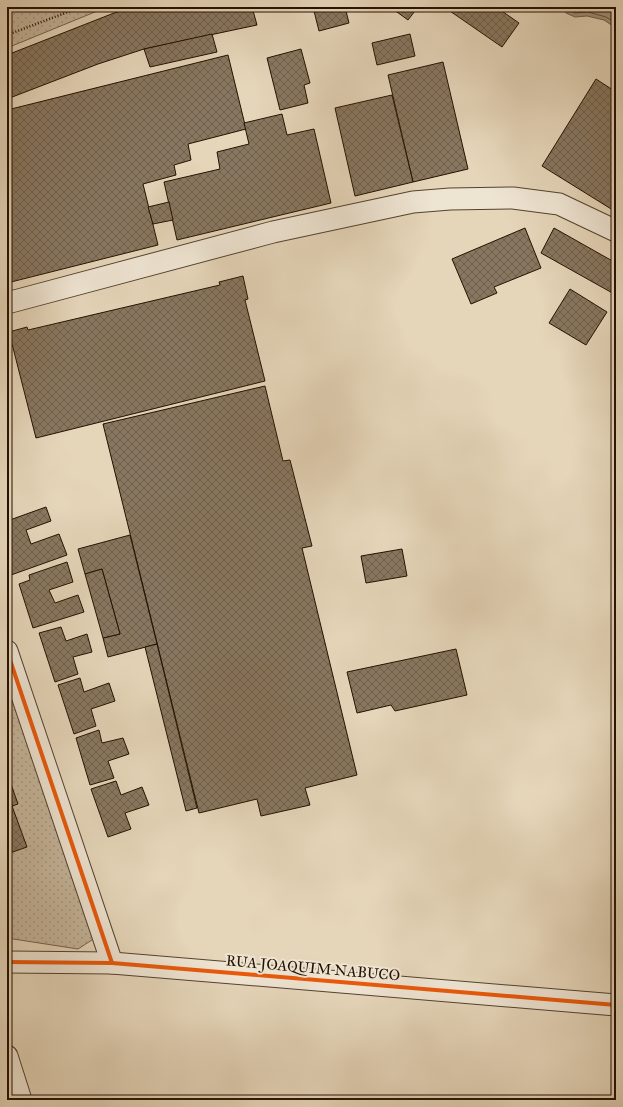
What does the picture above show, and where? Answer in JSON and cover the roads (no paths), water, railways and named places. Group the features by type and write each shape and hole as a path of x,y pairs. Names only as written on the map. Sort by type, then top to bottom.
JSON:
{"street":[{"path":"7,303 273,232 413,202 450,199 513,198 558,204 616,231"},
{"path":"7,651 112,964"},
{"name":"RUA JOAQUIM NABUCO","path":"7,962 112,964 616,1005"},
{"path":"7,1056 21,1100"}],"water":[{"path":"564,7 616,7 616,28 604,20 587,16 575,17 566,13"}]}
